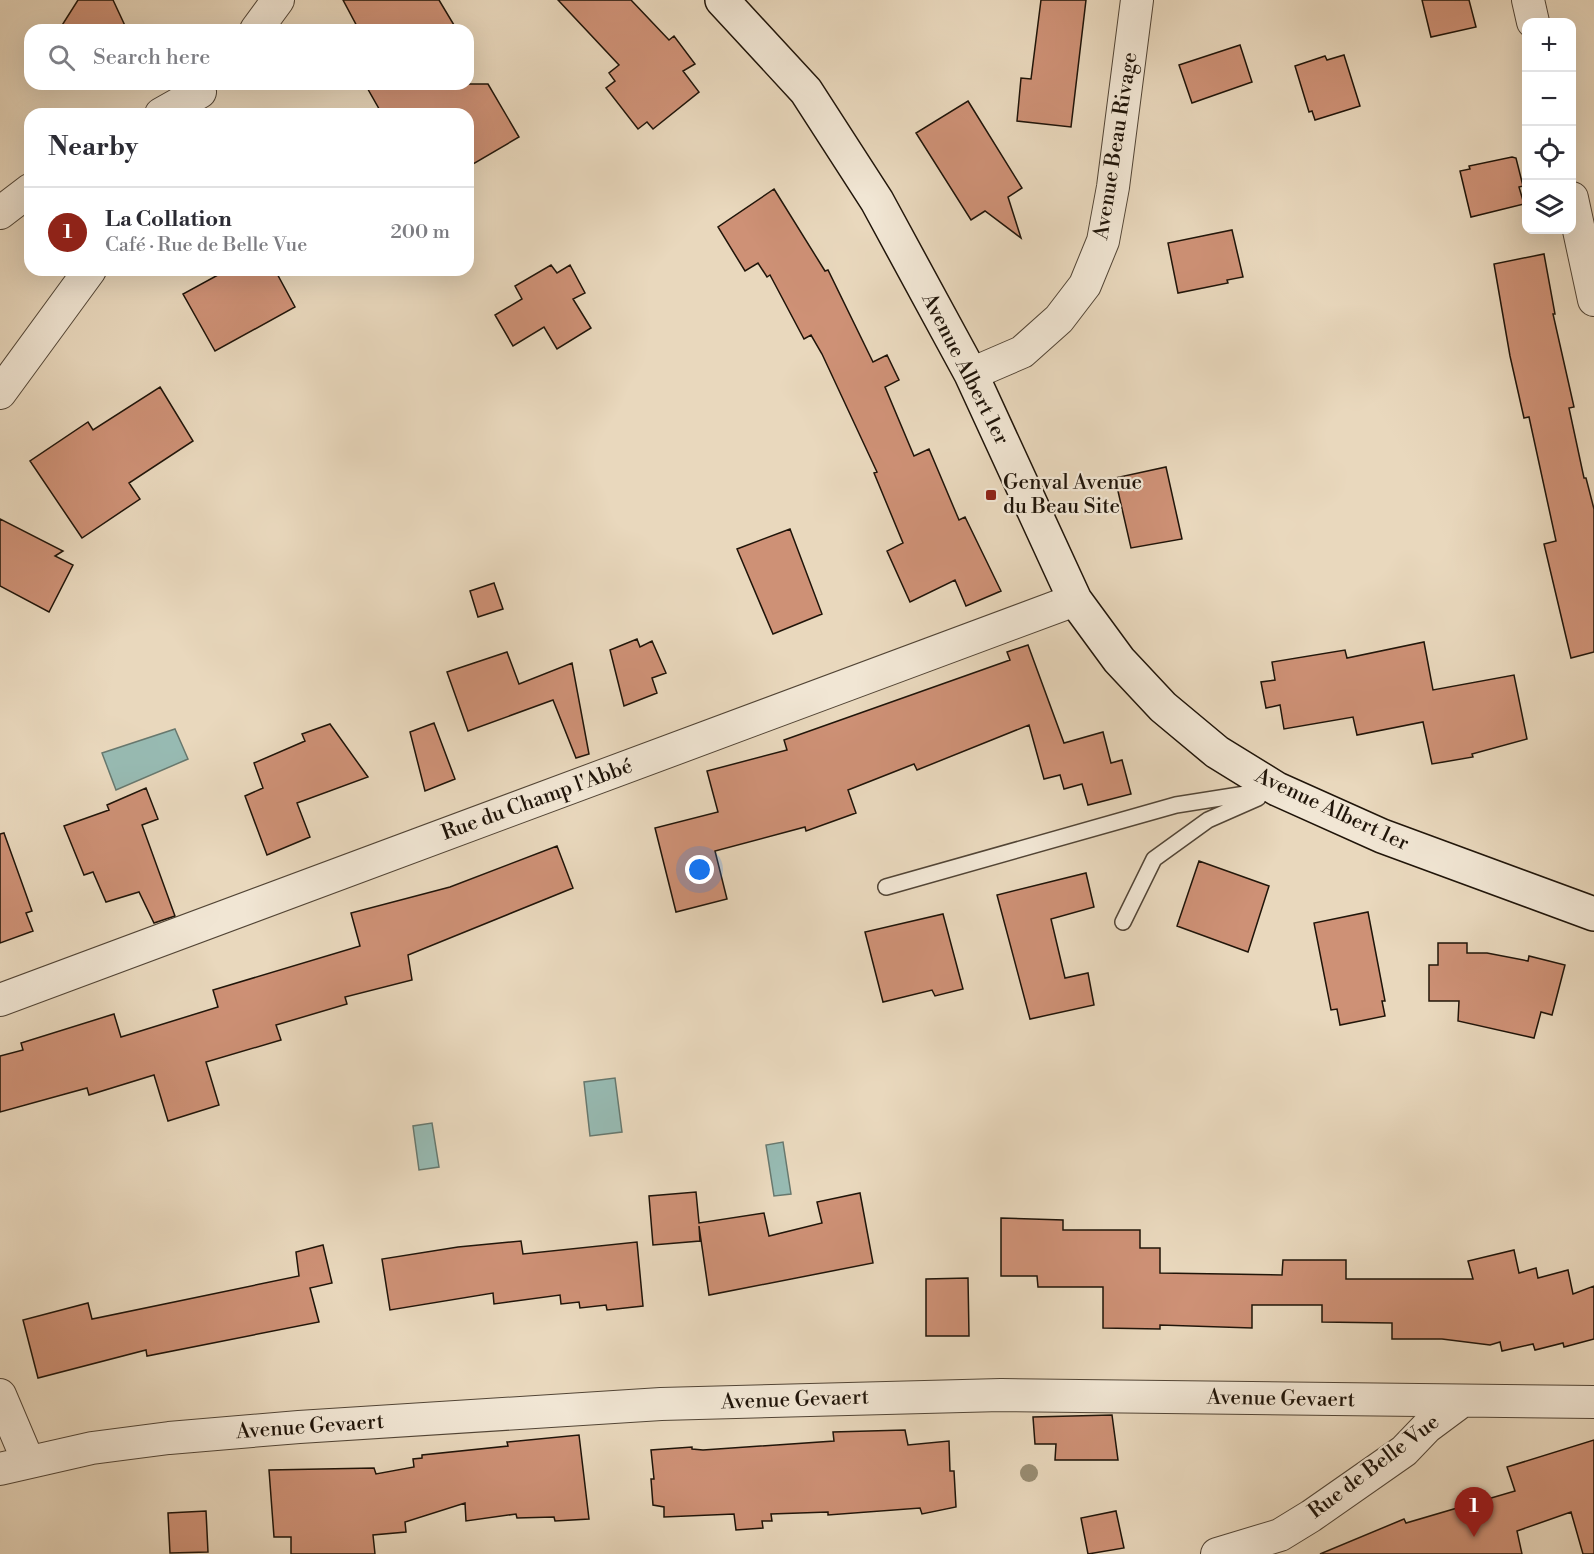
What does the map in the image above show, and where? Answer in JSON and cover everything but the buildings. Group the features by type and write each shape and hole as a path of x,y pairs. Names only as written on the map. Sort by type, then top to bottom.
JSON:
{"main road":[{"name":"Avenue Albert 1er","path":"722,0 806,91 877,201 971,374 1075,600 1119,660 1163,707 1217,752 1277,789 1382,836 1594,914"}],"street":[{"path":"260,24 278,0"},
{"name":"Avenue Beau Rivage","path":"971,374 1022,352 1059,319 1085,285 1103,241 1113,188 1139,0"},
{"path":"1528,0 1532,18"},
{"path":"174,108 199,97"},
{"path":"0,213 24,195"},
{"path":"1576,217 1594,300"},
{"path":"0,393 86,276"},
{"name":"Rue du Champ l'Abbé","path":"0,1000 1075,600"},
{"path":"0,1395 14,1465"},
{"name":"Avenue Gevaert","path":"14,1465 92,1448 169,1438 322,1425 661,1404 1001,1395 1594,1402"},
{"name":"Rue de Belle Vue","path":"1216,1554 1281,1535 1404,1450 1427,1427 1462,1401"}],"lane":[{"path":"886,887 1176,805 1277,789"},
{"path":"1123,922 1154,859 1208,820 1277,789"}],"water":[{"path":"175,729 188,759 116,790 102,753"},
{"path":"615,1078 622,1132 590,1136 584,1082"},
{"path":"432,1123 439,1167 419,1170 413,1126"},
{"path":"783,1142 791,1194 774,1196 766,1145"}],"place":[{"name":"Genval Avenue du Beau Site","path":"991,495"},
{"name":"La Collation","path":"1474,1537"}]}
